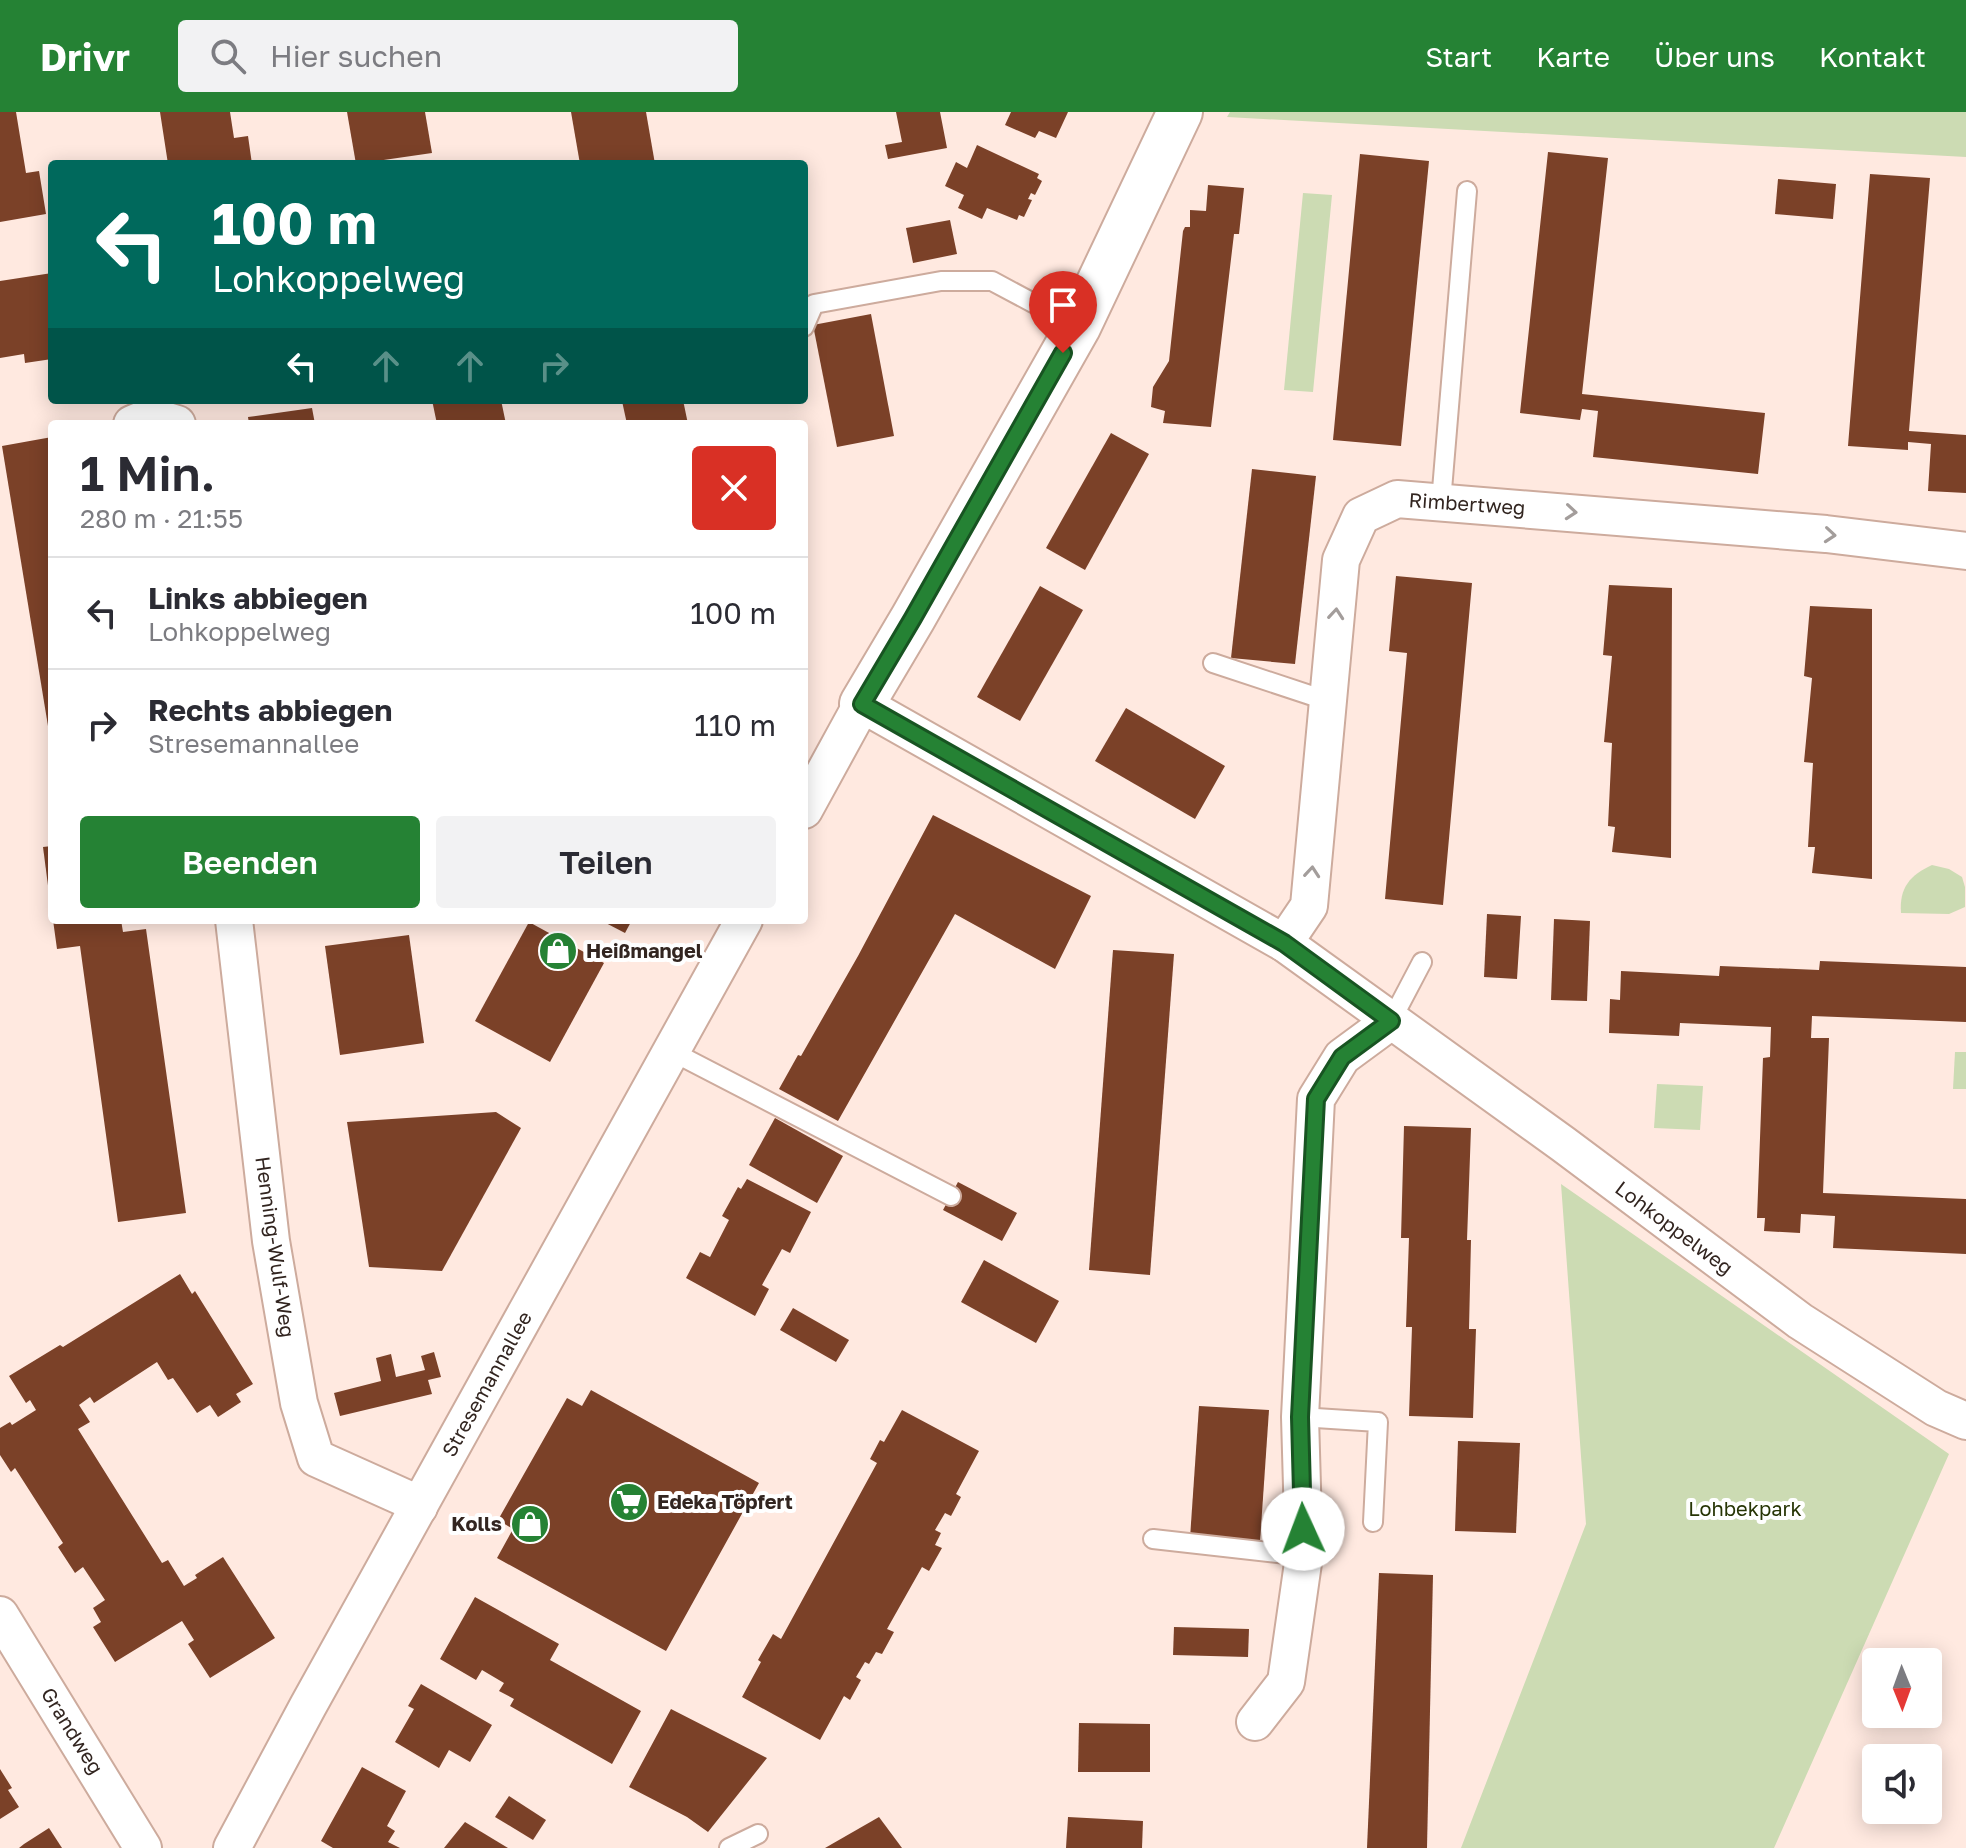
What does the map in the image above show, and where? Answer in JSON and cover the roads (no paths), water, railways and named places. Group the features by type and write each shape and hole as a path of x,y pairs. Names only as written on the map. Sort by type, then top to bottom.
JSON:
{"street":[{"path":"808,803 1078,327 1180,112"},
{"path":"142,420 151,416 164,420"},
{"name":"Rimbertweg","path":"1284,943 1309,906 1341,560 1361,516 1397,499 1826,534 1966,551"},
{"name":"Lohkoppelweg","path":"862,704 1284,943 1563,1144 1800,1321 1936,1408 1966,1421"},
{"name":"Henning-Wulf-Weg","path":"234,924 271,1241 299,1403 306,1464 405,1498 419,1507"},
{"name":"Stresemannallee","path":"232,1848 742,924"},
{"path":"1255,1722 1286,1682 1304,1556 1300,1417 1316,1099 1342,1057 1391,1021"},
{"name":"Grandweg","path":"0,1615 143,1848"}],"lane":[{"path":"1441,502 1467,191"},
{"path":"808,318 814,304 941,281 992,281 1078,327"},
{"path":"1213,663 1328,701"},
{"path":"1391,1021 1422,962"},
{"path":"671,1051 951,1196"},
{"path":"1300,1417 1378,1422 1373,1522"},
{"path":"1153,1539 1304,1556"},
{"path":"729,1848 758,1834"}],"place":[{"name":"Heißmangel","path":"558,951"},
{"name":"Edeka Töpfert","path":"629,1502"},
{"name":"Kolls","path":"530,1524"}],"park label":[{"name":"Lohbekpark","path":"1745,1509"}]}
